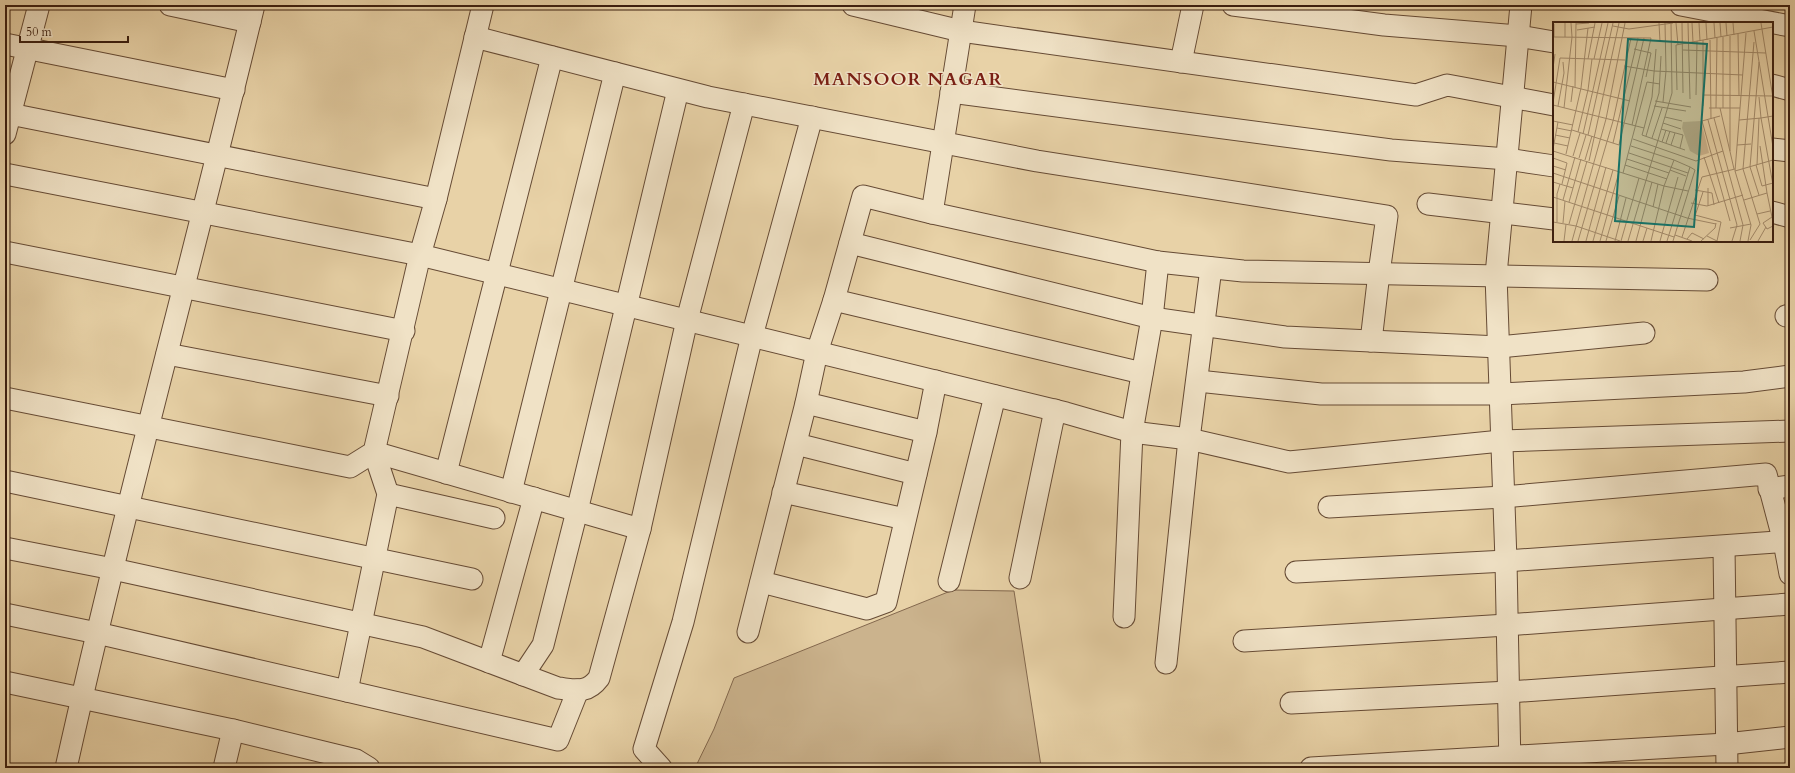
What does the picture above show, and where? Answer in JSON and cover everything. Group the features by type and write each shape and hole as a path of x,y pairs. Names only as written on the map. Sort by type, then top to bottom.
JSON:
{"street":[{"path":"5,134 8,113 28,49 39,5"},
{"path":"68,768 82,698 112,569 147,426 167,354 202,213 219,154 252,13 170,5"},
{"path":"347,691 388,494 374,452 404,331 420,255 436,199 483,5"},
{"path":"853,5 961,31 1416,95 1447,85 1553,105"},
{"path":"932,212 965,5"},
{"path":"1181,62 1193,5"},
{"path":"1233,5 1384,25 1518,36 1553,42"},
{"path":"1510,763 1506,562 1501,441 1502,394 1496,275 1521,5"},
{"path":"1681,5 1769,22"},
{"path":"1773,23 1790,26"},
{"path":"475,37 678,90 744,104 1037,161 1387,216 1378,273 1371,341"},
{"path":"5,44 234,90"},
{"path":"446,473 552,57"},
{"path":"511,492 615,73"},
{"path":"1773,85 1790,90"},
{"path":"523,675 543,645 577,511 678,90"},
{"path":"951,92 1391,150 1507,159 1553,166"},
{"path":"5,548 112,569 423,638 558,688 578,690 593,686 599,678 640,529 687,320 744,104"},
{"path":"8,113 219,154 436,199"},
{"path":"661,768 644,750 683,622 752,336 812,117"},
{"path":"1773,149 1790,151"},
{"path":"5,174 420,255 1055,410 1132,432 1189,439 1289,462 1501,441 1790,431"},
{"path":"748,632 796,444 817,352 834,300 863,196 1158,262 1211,268 1243,271 1707,280"},
{"path":"1428,204 1553,219"},
{"path":"1773,212 1790,216"},
{"path":"850,243 1152,318 1285,337 1499,347 1644,333"},
{"path":"5,252 404,331"},
{"path":"1124,617 1132,432 1152,318 1158,262"},
{"path":"1166,663 1189,439 1198,382 1211,268"},
{"path":"834,300 1142,373"},
{"path":"167,354 388,396"},
{"path":"1198,382 1321,394 1502,394 1744,382 1790,376"},
{"path":"761,582 867,608 886,602 926,432 936,381"},
{"path":"949,581 995,396"},
{"path":"5,398 350,467 374,452 640,529"},
{"path":"806,403 926,432"},
{"path":"1020,578 1055,410"},
{"path":"796,444 916,474"},
{"path":"1329,507 1503,497 1766,474 1769,489 1787,541 1790,574"},
{"path":"5,481 472,578"},
{"path":"1769,489 1790,486"},
{"path":"783,492 905,519"},
{"path":"388,494 494,518"},
{"path":"489,662 534,498"},
{"path":"1296,572 1506,562 1724,547 1787,541"},
{"path":"1724,547 1727,768"},
{"path":"1244,641 1507,625 1790,604"},
{"path":"5,614 97,633 558,740 578,690"},
{"path":"1291,702 1509,692 1790,672"},
{"path":"5,682 233,730 360,765"},
{"path":"224,768 233,730"},
{"path":"1311,768 1510,763 1790,737"}],"shaded area":[{"path":"953,590 1014,591 1041,766 1034,768 695,768 714,729 734,678"}],"district":[{"name":"MANSOOR NAGAR","path":"908,79"}]}
